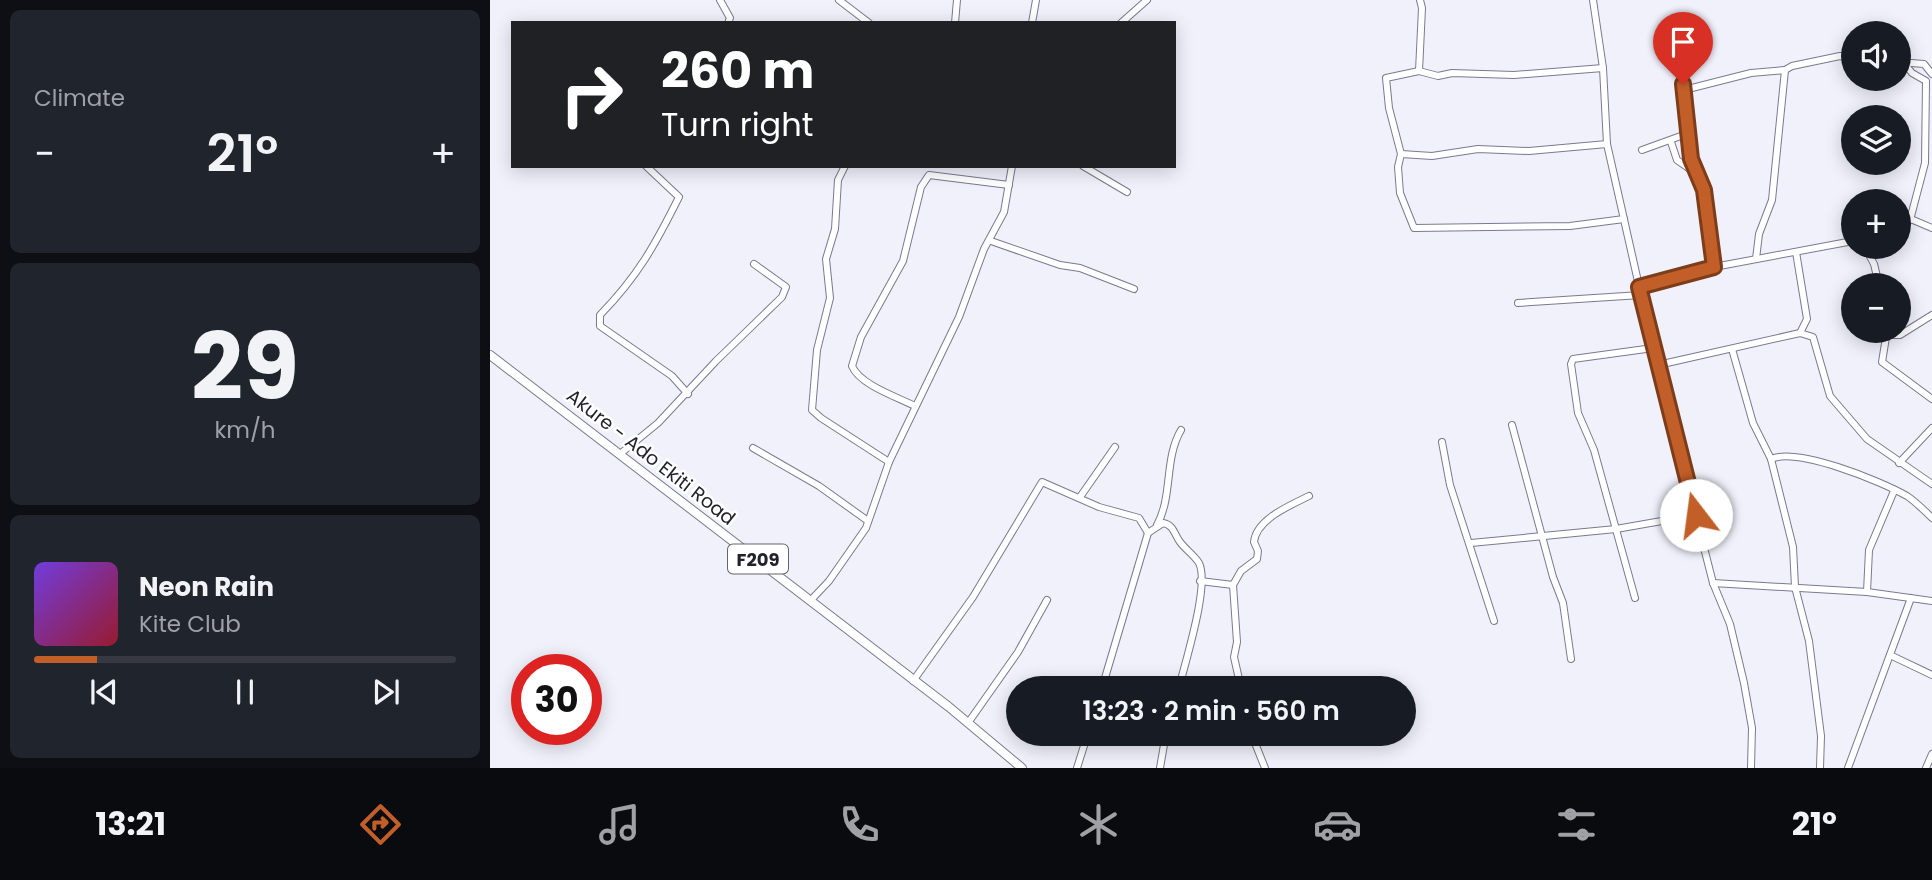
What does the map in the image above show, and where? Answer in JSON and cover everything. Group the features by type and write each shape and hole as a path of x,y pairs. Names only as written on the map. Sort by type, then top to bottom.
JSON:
{"main road":[{"name":"Akure - Ado Ekiti Road","path":"490,355 811,600 1022,768"}],"street":[{"path":"720,0 730,18 729,21"},
{"path":"839,0 866,21"},
{"path":"955,21 957,0"},
{"path":"1032,21 1036,0"},
{"path":"1123,21 1147,0"},
{"path":"1419,71 1422,9 1420,0"},
{"path":"1593,0 1602,68 1607,144 1653,348 1713,583 1730,624 1744,683 1752,728 1751,768"},
{"path":"1705,40 1692,43 1678,57 1694,172 1704,190 1714,267"},
{"path":"1684,90 1751,73 1785,70 1792,66 1841,56"},
{"path":"1911,63 1924,64 1932,74"},
{"path":"1602,68 1514,75 1438,76 1419,71 1386,78 1389,108 1401,154 1398,167 1400,193 1414,228 1570,226 1624,219"},
{"path":"1756,259 1759,234 1772,201 1785,70"},
{"path":"1911,73 1926,81 1929,150 1911,217"},
{"path":"1642,150 1671,142 1689,133"},
{"path":"1671,142 1677,160 1694,172"},
{"path":"1401,154 1432,156 1478,149 1529,151 1607,144"},
{"path":"648,168 679,197 662,234 630,284 600,315 600,326 673,376 688,394"},
{"path":"844,168 838,180 835,229 826,259 830,298 817,350 813,410 889,462"},
{"path":"811,600 858,542 868,521 889,462 905,434 915,407 964,307 984,249 991,241 1004,212 1012,168"},
{"path":"1087,168 1127,191"},
{"path":"915,407 864,379 855,373 852,366 858,344 902,261 921,187 929,175 1009,185"},
{"path":"1911,220 1932,228"},
{"path":"991,241 1060,265 1080,268 1134,289"},
{"path":"1518,303 1640,291 1714,267 1796,252 1812,246 1841,243"},
{"path":"1796,252 1807,319 1800,333"},
{"path":"620,454 688,394 716,360 782,297 786,287 754,264"},
{"path":"1911,328 1932,315"},
{"path":"1658,365 1800,333 1813,337 1830,396 1867,439 1932,484"},
{"path":"1885,343 1882,362 1932,399"},
{"path":"1635,598 1594,450 1578,413 1571,364 1573,359 1653,348"},
{"path":"1732,349 1753,423 1771,459 1793,547 1795,587 1809,641 1821,736 1820,768"},
{"path":"1512,425 1567,620 1571,659"},
{"path":"1899,463 1932,428"},
{"path":"1157,526 1164,510 1175,440 1181,430"},
{"path":"1442,442 1450,485 1471,543 1494,621"},
{"path":"1080,497 1115,447"},
{"path":"753,448 820,486 868,521"},
{"path":"1771,459 1789,456 1829,464 1906,496 1932,518"},
{"path":"913,681 973,597 1042,482 1099,507 1139,519 1148,533"},
{"path":"1867,592 1869,550 1895,491"},
{"path":"1238,676 1234,657 1237,642 1233,585 1241,571 1257,559 1258,551 1254,542 1257,532 1276,515 1309,496"},
{"path":"1164,510 1169,524 1199,564 1196,623 1182,676"},
{"path":"1471,543 1616,529 1696,515"},
{"path":"1106,676 1148,533 1157,526 1169,524"},
{"path":"1200,581 1233,585"},
{"path":"1713,583 1867,592 1932,601"},
{"path":"1849,768 1911,598"},
{"path":"968,723 1018,652 1047,600"},
{"path":"1889,655 1932,675"},
{"path":"1077,768 1084,746"},
{"path":"1160,768 1164,746"},
{"path":"1256,746 1265,768"},
{"path":"1926,768 1932,754"}],"route":[{"path":"1683,84 1691,159 1694,172 1704,190 1715,258 1714,267 1639,287 1696,515"}]}
